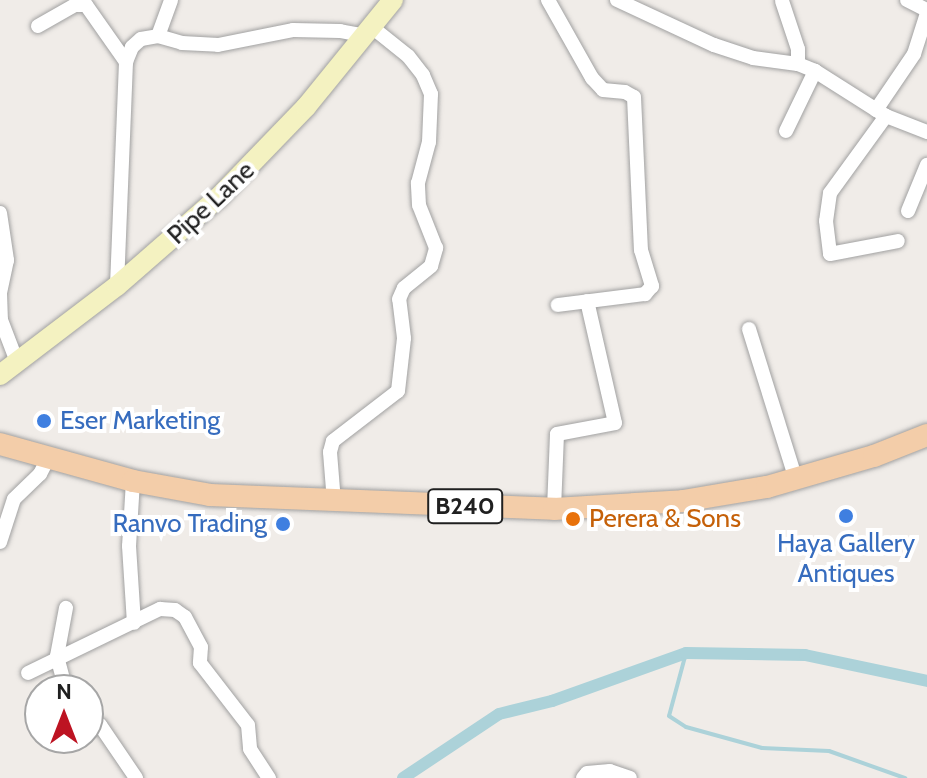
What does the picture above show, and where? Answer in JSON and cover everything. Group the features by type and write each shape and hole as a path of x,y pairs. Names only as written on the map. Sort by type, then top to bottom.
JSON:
{"main road":[{"name":"B240","path":"0,444 133,481 210,495 554,509 683,501 796,480 927,435"}],"street":[{"path":"158,36 171,0"},
{"name":"Pipe Lane","path":"0,375 181,234 247,171 369,32 393,0"},
{"path":"548,0 592,78 603,90 630,93 636,114 641,250 652,286 645,294 558,305"},
{"path":"617,0 727,49 753,58 798,64 815,71 881,113 927,132"},
{"path":"898,241 830,254 826,221 830,193 914,54 927,11 907,0"},
{"path":"782,1 798,49 798,64"},
{"path":"38,26 75,5 86,5 126,62"},
{"path":"117,286 126,62 132,47 141,39 158,36 182,43 218,45 293,30 369,32 408,56 431,94 429,142 418,183 419,205 436,248 431,266 404,288 399,299 404,338 398,391 333,441 330,452 334,502"},
{"path":"786,131 815,71"},
{"path":"908,211 927,165"},
{"path":"0,213 7,260 0,293 1,320 6,341 17,362"},
{"path":"554,509 557,434 615,423 587,301"},
{"path":"749,329 796,480"},
{"path":"0,542 14,499 40,474 48,458"},
{"path":"133,481 129,546 134,623"},
{"path":"62,674 57,656 66,608"},
{"path":"28,673 57,656 160,609 175,610 185,617 201,647 200,663 248,725 250,749 269,778"},
{"path":"104,731 136,778"},
{"path":"583,778 587,773 610,771 630,778"}],"waterway":[{"path":"686,653 669,716 686,727 762,748 829,751 905,778"},
{"path":"403,778 499,714 552,701 686,653 805,655 927,681"}],"place":[{"name":"Eser Marketing","path":"44,421"},
{"name":"Haya Gallery Antiques","path":"846,516"},
{"name":"Perera & Sons","path":"573,519"},
{"name":"Ranvo Trading","path":"283,524"}]}
